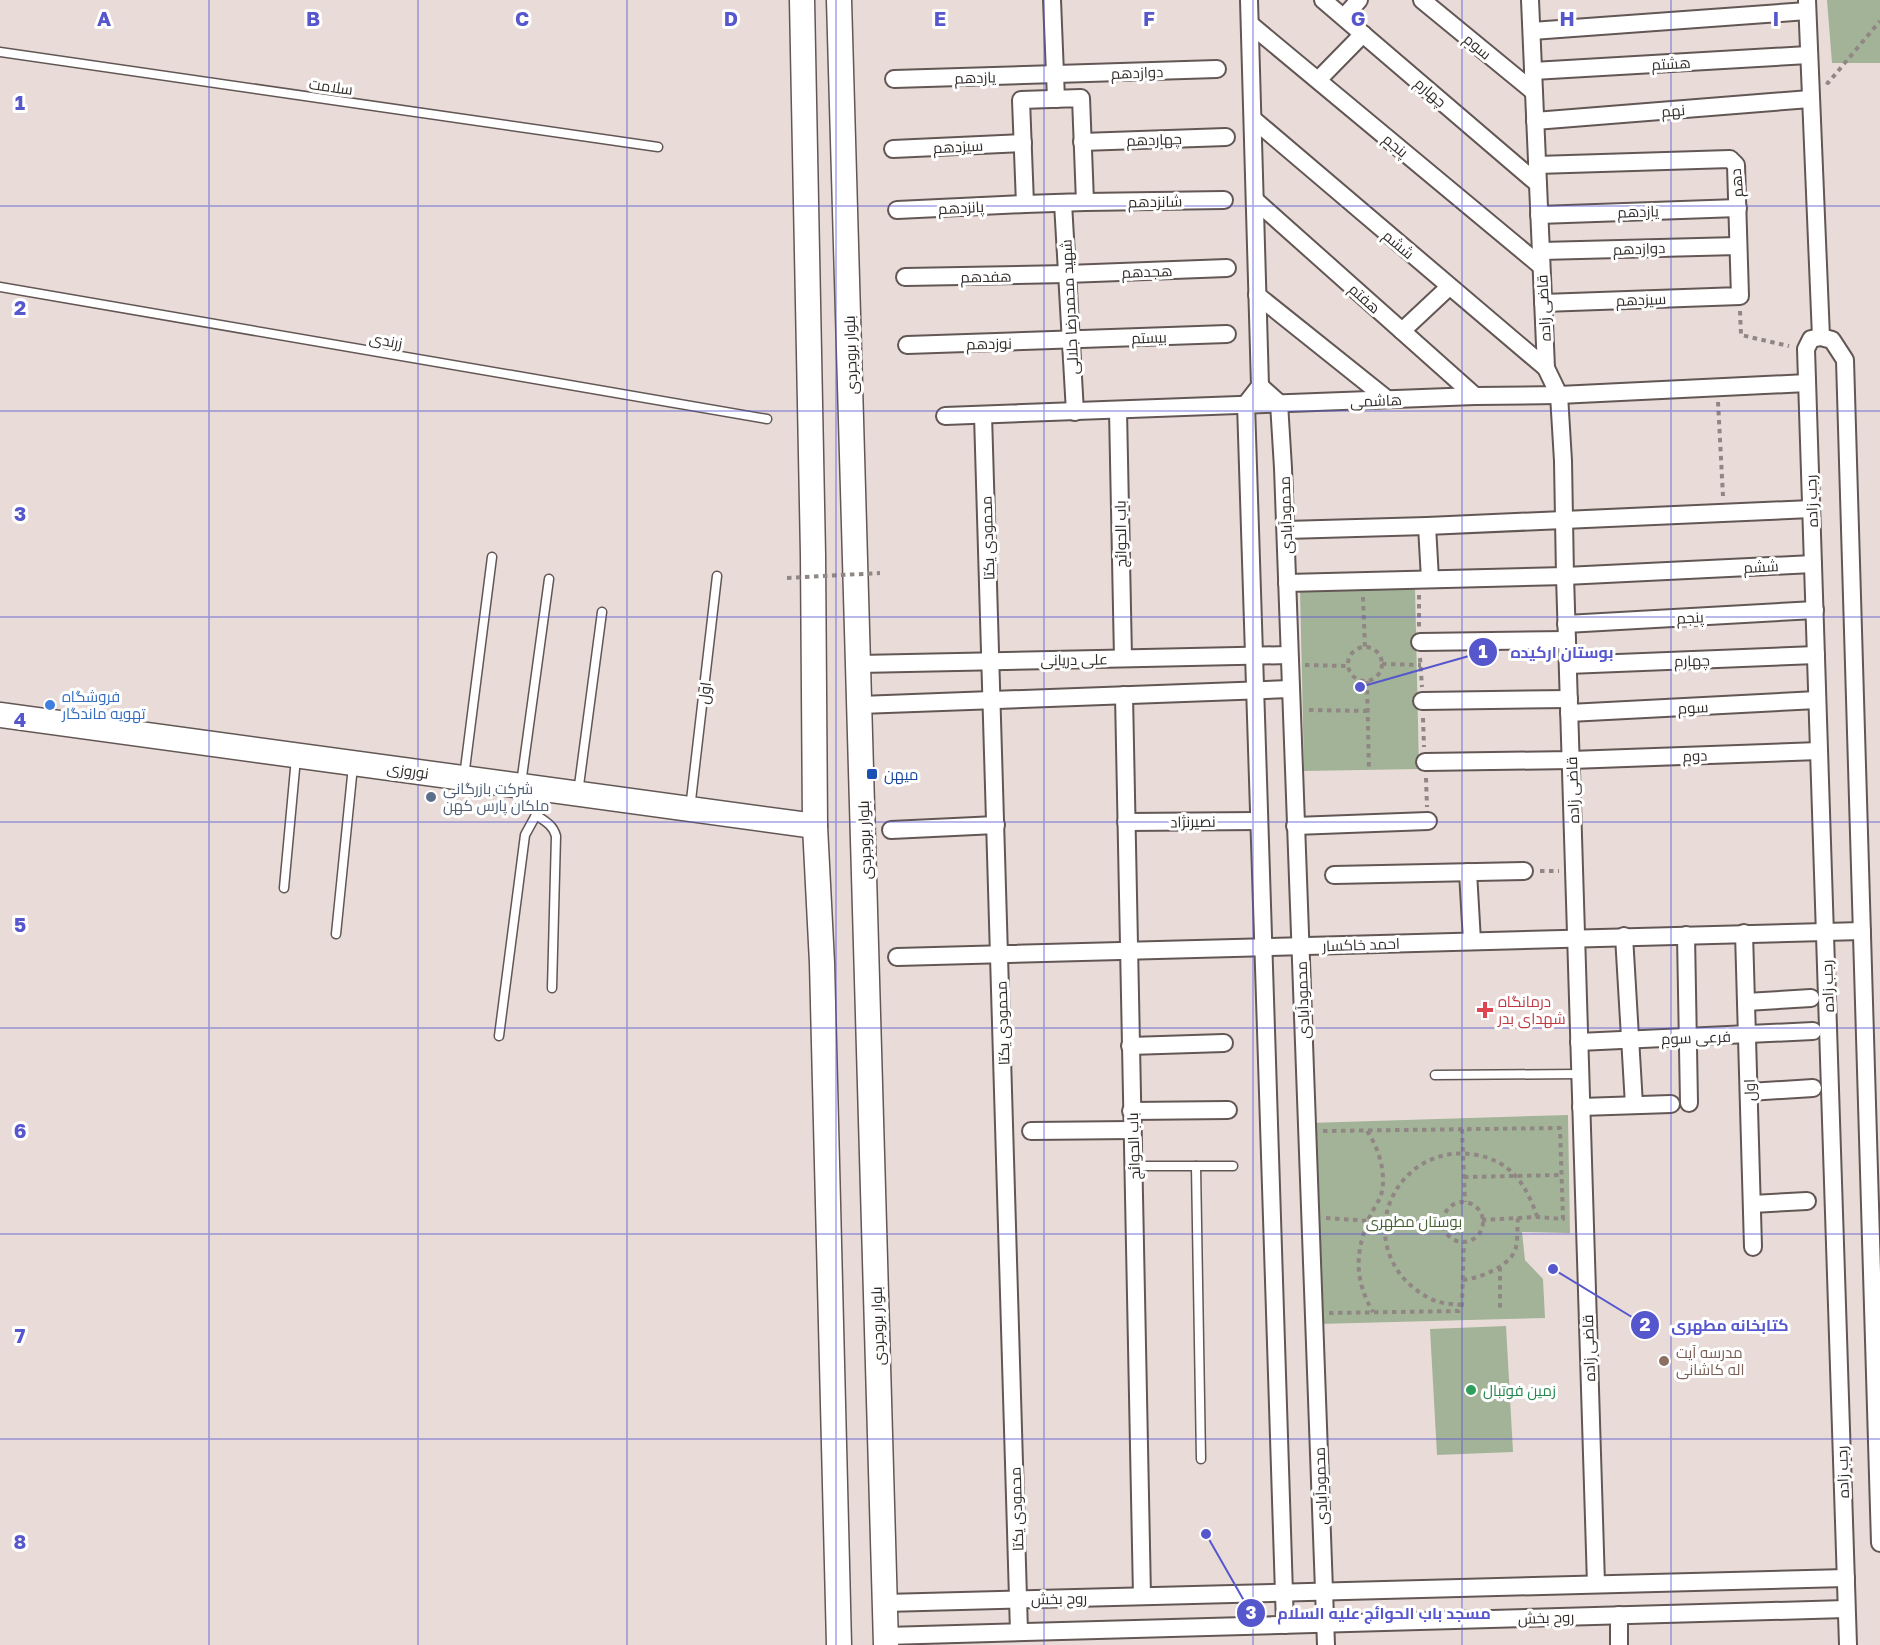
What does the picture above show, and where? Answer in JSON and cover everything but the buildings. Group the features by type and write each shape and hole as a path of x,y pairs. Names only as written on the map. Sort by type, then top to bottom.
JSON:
{"main road":[{"path":"802,0 815,826 822,963 839,1645"},
{"name":"بلوار بروجردی","path":"839,0 886,1640"},
{"name":"نوروزی","path":"0,715 815,826"}],"street":[{"path":"1052,0 1056,99"},
{"path":"1249,0 1260,386 1246,405 1285,1625"},
{"name":"چهارم","path":"1323,0 1538,184"},
{"path":"1344,17 1359,0"},
{"name":"سوم","path":"1422,0 1534,92"},
{"name":"قاضی زاده","path":"1528,2 1532,30 1546,368 1559,395 1596,1584"},
{"path":"1532,30 1807,6 1821,337"},
{"name":"پنجم","path":"1250,24 1541,259"},
{"path":"1318,80 1363,34"},
{"name":"هشتم","path":"1533,71 1808,55"},
{"name":"دوازدهم","path":"1056,74 1217,69"},
{"name":"یازدهم","path":"894,80 1056,74"},
{"path":"1081,98 1082,142 1085,202 1025,204 1021,100 1081,98"},
{"name":"نهم","path":"1535,121 1810,99"},
{"name":"ششم","path":"1252,119 1546,368"},
{"name":"چهاردهم","path":"1082,142 1226,137"},
{"name":"سیزدهم","path":"893,150 1023,144"},
{"name":"دهم","path":"1537,165 1730,159 1736,165 1740,296"},
{"name":"شانزدهم","path":"1085,202 1224,200"},
{"name":"هفتم","path":"1255,200 1475,396"},
{"name":"شهید محمدرضا جلالی","path":"1063,203 1075,412"},
{"name":"پانزدهم","path":"897,210 1025,204"},
{"name":"یازدهم","path":"1539,215 1738,208"},
{"name":"دوازدهم","path":"1541,259 1738,246"},
{"name":"هجدهم","path":"1067,274 1227,268"},
{"name":"هفدهم","path":"905,277 1067,274"},
{"path":"1402,331 1449,286"},
{"path":"1257,295 1387,399"},
{"name":"سیزدهم","path":"1543,303 1740,296"},
{"name":"بیستم","path":"1071,340 1227,334"},
{"path":"1806,349 1811,339 1821,337 1832,340 1845,360 1876,1308 1880,1543"},
{"name":"نوزدهم","path":"907,345 1071,340"},
{"name":"رجب زاده","path":"1806,349 1848,1645"},
{"name":"هاشمی","path":"945,416 1387,399 1559,395 1807,383"},
{"path":"1260,386 1279,403"},
{"name":"محمودآبادی","path":"1279,403 1286,530 1326,1645"},
{"name":"باب الحوائج","path":"1118,410 1123,658"},
{"name":"محمودی یکتا","path":"983,415 1020,1632"},
{"path":"1286,530 1811,509"},
{"path":"1424,579 1427,526"},
{"name":"ششم","path":"1287,583 1565,576 1813,564"},
{"name":"پنجم","path":"1420,642 1567,632 1815,610"},
{"name":"چهارم","path":"1568,665 1816,655"},
{"name":"علی دریانی","path":"859,664 1254,656 1289,660"},
{"path":"860,705 1290,688"},
{"name":"باب الحوائج","path":"1124,695 1142,1596"},
{"name":"سوم","path":"1422,701 1569,706 1817,700"},
{"name":"دوم","path":"1425,762 1570,760 1819,751"},
{"name":"نصیرنژاد","path":"1126,822 1259,821"},
{"path":"1295,826 1428,821"},
{"path":"891,830 996,825"},
{"path":"1334,875 1524,871"},
{"path":"1468,873 1473,941"},
{"name":"احمد خاکسار","path":"897,957 1825,930 1862,931"},
{"name":"اول","path":"1744,933 1753,1247"},
{"path":"1686,935 1689,1103"},
{"path":"1624,936 1634,1105"},
{"path":"1746,1002 1811,998"},
{"name":"فرعی سوم","path":"1579,1042 1813,1031"},
{"path":"1130,1046 1224,1043"},
{"path":"1749,1092 1814,1088"},
{"path":"1581,1107 1671,1104"},
{"path":"1131,1112 1228,1110"},
{"path":"1031,1131 1132,1130"},
{"path":"1752,1204 1807,1201"},
{"name":"روح بخش","path":"885,1603 1845,1578"},
{"name":"روح بخش","path":"886,1640 1020,1632 1065,1638 1285,1625 1846,1609"},
{"path":"1619,1616 1619,1645"}],"lane":[{"name":"سلامت","path":"0,52 658,147"},
{"name":"زرندی","path":"0,288 767,419"},
{"path":"464,778 492,557"},
{"name":"اول","path":"690,809 717,576"},
{"path":"549,579 528,787 536,815 549,824 556,836 552,988"},
{"path":"578,794 602,612"},
{"path":"284,888 297,755"},
{"path":"336,934 354,762"},
{"path":"499,1036 525,835 536,815"},
{"path":"1435,1075 1580,1074"},
{"path":"1133,1166 1233,1166"},
{"path":"1196,1166 1201,1459"}],"path":[{"path":"1809,75 1828,83 1880,21"},
{"path":"1740,296 1741,335 1806,349"},
{"path":"1717,386 1724,513"},
{"path":"787,578 880,573"},
{"path":"1424,579 1420,642 1428,821"},
{"path":"1362,587 1365,648"},
{"path":"1365,648 1376,651 1382,664 1377,676 1362,681 1352,676 1348,666 1351,655 1365,648"},
{"path":"1289,660 1348,666"},
{"path":"1382,664 1421,664"},
{"path":"1367,681 1369,770"},
{"path":"1303,710 1368,711"},
{"path":"1524,871 1574,871"},
{"path":"1316,1131 1560,1128 1563,1219 1537,1217 1482,1220"},
{"path":"1462,1129 1465,1202"},
{"path":"1367,1130 1375,1143 1383,1179 1380,1197 1367,1221 1358,1254 1363,1295 1373,1312"},
{"path":"1462,1305 1438,1302 1416,1291 1399,1273 1388,1252 1384,1228 1389,1204 1400,1183 1418,1166 1440,1156 1463,1153 1490,1158 1516,1176 1528,1192 1537,1217"},
{"path":"1464,1177 1583,1174"},
{"path":"1465,1202 1477,1208 1482,1220 1482,1226 1476,1237 1464,1242 1458,1242 1447,1235 1442,1222 1447,1210 1458,1203 1465,1202"},
{"path":"1310,1217 1386,1222 1442,1222"},
{"path":"1463,1280 1478,1278 1500,1267 1516,1249 1518,1218"},
{"path":"1323,1313 1459,1311 1462,1305 1464,1242"},
{"path":"1500,1267 1500,1310"}],"green space":[{"path":"1827,0 1880,0 1880,63 1832,63"},
{"path":"1415,586 1419,769 1304,771 1300,588"},
{"name":"بوستان مطهری","path":"1568,1115 1570,1233 1522,1232 1525,1260 1543,1279 1545,1318 1318,1324 1309,1123"},
{"name":"زمین فوتبال","path":"1506,1326 1513,1452 1437,1455 1430,1329"}],"place":[{"name":"بوستان ارکیده","path":"1360,687"},
{"name":"فروشگاه تهویه ماندگار","path":"50,705"},
{"name":"میهن","path":"872,774"},
{"name":"شرکت بازرگانی ملکان پارس کهن","path":"431,797"},
{"name":"درمانگاه شهدای بدر","path":"1485,1010"},
{"name":"کتابخانه مطهری","path":"1553,1269"},
{"name":"مدرسه آیت اله کاشانی","path":"1664,1361"},
{"name":"زمین فوتبال","path":"1471,1390"},
{"name":"مسجد باب الحوائج علیه السلام","path":"1206,1534"}]}
